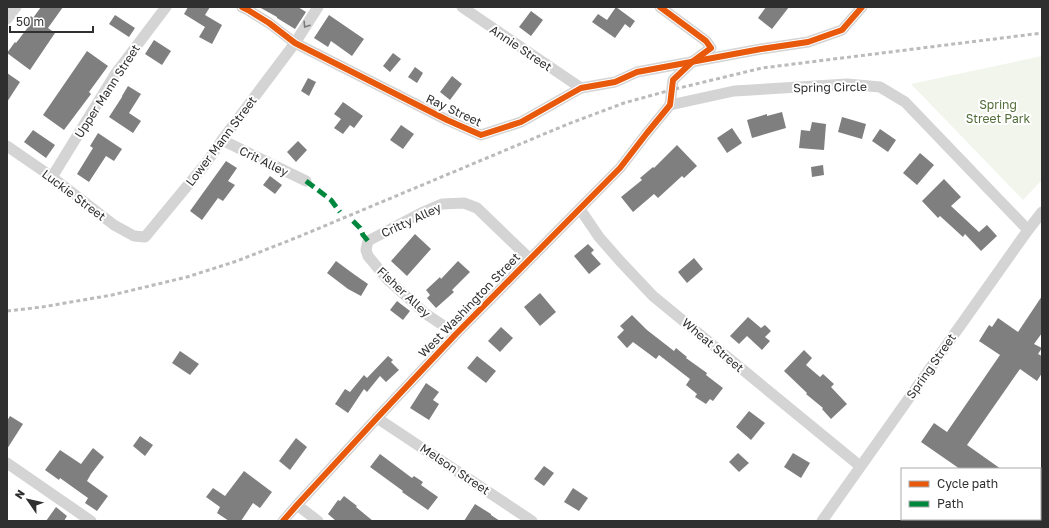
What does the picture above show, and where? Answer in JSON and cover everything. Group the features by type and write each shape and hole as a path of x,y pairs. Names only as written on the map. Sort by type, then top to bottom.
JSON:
{"street":[{"path":"7,19 16,7"},
{"name":"Upper Mann Street","path":"52,178 116,73 166,7"},
{"name":"Ray Street","path":"242,7 269,23 295,43 447,120 481,135 521,122 581,88 615,82 637,72 692,62"},
{"name":"Lower Mann Street","path":"145,237 207,162 295,43 318,7"},
{"name":"Annie Street","path":"462,7 581,88"},
{"path":"660,7 706,41 711,48 692,62 673,80 670,105"},
{"path":"692,62 808,42 842,30 862,7"},
{"name":"Spring Circle","path":"670,105 734,91 847,84 880,87 905,102 1028,230"},
{"name":"West Washington Street","path":"283,521 296,505 456,334 620,168 670,105"},
{"name":"Crit Alley","path":"222,140 306,181"},
{"name":"Luckie Street","path":"7,146 114,225 134,236 145,237"},
{"name":"Critty Alley","path":"368,241 421,213 442,204 464,203 477,208 530,259"},
{"name":"Wheat Street","path":"580,209 599,237 653,296 860,466"},
{"name":"Spring Street","path":"822,521 1042,212"},
{"name":"Fisher Alley","path":"368,241 366,250 368,256 387,279 426,314 456,334"},
{"name":"Melson Street","path":"377,418 532,521"},
{"path":"7,463 91,521"},
{"path":"296,505 318,521"}],"green space":[{"name":"Spring Street Park","path":"1042,56 1042,180 1023,200 911,84"}],"building":[{"path":"41,7 63,7 48,28 55,33 30,70 7,53 29,26 25,24 31,16 33,18"},
{"path":"188,7 210,7 205,15 222,25 212,44 199,37 205,27 184,14"},
{"path":"259,7 298,7 306,12 295,29"},
{"path":"616,7 635,21 630,28 625,24 615,38 592,22 598,14 607,20"},
{"path":"766,7 789,7 772,29 758,18"},
{"path":"531,11 543,20 531,36 519,27"},
{"path":"115,15 135,28 129,37 109,24"},
{"path":"329,15 364,39 352,56 331,41 328,47 314,38"},
{"path":"154,40 171,51 162,65 145,54"},
{"path":"87,51 108,66 89,92 91,94 64,130 43,115"},
{"path":"393,53 401,59 390,72 383,66"},
{"path":"415,67 423,73 417,83 408,77"},
{"path":"7,73 20,82 7,102"},
{"path":"452,76 462,84 450,100 440,92"},
{"path":"308,78 316,82 309,96 301,91"},
{"path":"128,86 141,94 129,113 141,121 133,133 109,117"},
{"path":"343,102 363,116 354,128 350,125 343,134 334,128 341,119 334,114"},
{"path":"782,112 786,128 752,138 747,120 767,114 767,116"},
{"path":"842,117 866,124 862,139 838,132"},
{"path":"812,122 826,124 824,150 799,148 801,130 810,131"},
{"path":"401,125 414,134 403,149 390,140"},
{"path":"732,128 742,143 727,153 717,138"},
{"path":"880,129 896,140 888,152 872,141"},
{"path":"33,130 55,145 46,158 24,142"},
{"path":"98,133 122,149 114,161 106,156 89,182 77,174 93,148 90,146"},
{"path":"298,141 307,150 296,162 287,152"},
{"path":"677,145 697,166 684,178 682,176 658,198 654,194 633,212 621,197 642,180 640,178 653,167 654,168"},
{"path":"920,153 934,165 917,185 903,173"},
{"path":"226,161 237,168 228,181 235,185 223,201 218,198 202,220 190,211"},
{"path":"823,165 824,175 812,177 811,167"},
{"path":"270,176 282,185 275,194 263,185"},
{"path":"944,179 961,197 951,206 979,232 987,225 997,236 981,251 965,234 963,237 940,216 938,218 922,201"},
{"path":"415,234 431,249 407,276 391,261"},
{"path":"588,244 594,250 591,253 601,264 589,274 574,256"},
{"path":"694,258 703,269 687,283 678,272"},
{"path":"336,261 368,284 361,296 348,289 327,273"},
{"path":"458,261 470,272 452,290 454,292 436,308 427,298 430,295 426,290 440,277 441,279"},
{"path":"540,293 556,312 540,326 524,307"},
{"path":"1042,296 1042,333 1034,344 1042,348 1038,354 1042,356 1042,373 1037,381 1020,369 967,445 1000,468 959,468 921,442 934,423 947,432 1000,355 979,341 989,325 992,327 998,318 1018,332"},
{"path":"397,301 410,311 403,320 390,310"},
{"path":"632,315 647,330 674,351 676,348 723,388 713,401 710,399 706,404 695,397 697,394 686,385 690,379 659,355 656,359 633,342 627,348 617,337 624,330 620,326"},
{"path":"748,317 761,328 765,325 771,331 765,337 770,341 762,350 747,336 739,344 730,336"},
{"path":"501,327 513,338 500,352 488,341"},
{"path":"804,350 812,358 806,365 820,377 823,374 834,384 831,387 847,404 831,419 822,409 823,408 806,394 807,393 784,371"},
{"path":"180,351 199,364 190,375 172,363"},
{"path":"388,356 393,360 391,362 399,370 386,382 380,376 367,392 364,389 348,413 335,404 345,389 350,392 364,375 367,378"},
{"path":"477,356 496,371 486,383 467,368"},
{"path":"426,383 439,392 433,400 439,404 429,420 410,408"},
{"path":"749,411 765,423 751,440 736,427"},
{"path":"10,416 23,424 7,449 7,421"},
{"path":"140,436 153,445 145,456 133,446"},
{"path":"296,438 307,447 290,470 279,461"},
{"path":"93,448 104,457 87,481 108,496 97,511 85,503 88,498 60,478 59,480 45,470 60,450 81,464"},
{"path":"738,453 749,463 739,472 729,462"},
{"path":"793,453 810,463 801,478 784,467"},
{"path":"380,454 412,478 414,476 423,482 421,485 438,497 428,510 370,467"},
{"path":"544,466 554,473 544,486 534,479"},
{"path":"244,471 272,492 260,508 253,503 241,521 229,521 217,513 220,507 206,497 213,488 225,496"},
{"path":"573,488 588,498 579,511 564,502"},
{"path":"344,496 373,521 336,521 328,514 338,500 340,501"},
{"path":"475,504 491,514 500,521 464,521"},
{"path":"56,507 67,516 64,521 46,521"}],"railway":[{"path":"7,311 42,307 112,295 187,277 237,261 568,124 624,103 671,90 762,68 1042,33"}],"marked path":[{"path":"306,181 331,200 340,212"},
{"path":"353,221 360,228 368,241"}],"cycle path":[{"path":"242,7 269,23 295,43 447,120 481,135 521,122 581,88 615,82 637,72 761,49 808,42 842,30 862,7"},
{"path":"283,521 456,334 620,168 670,105 673,80 692,62 711,48 706,41 660,7"}]}
